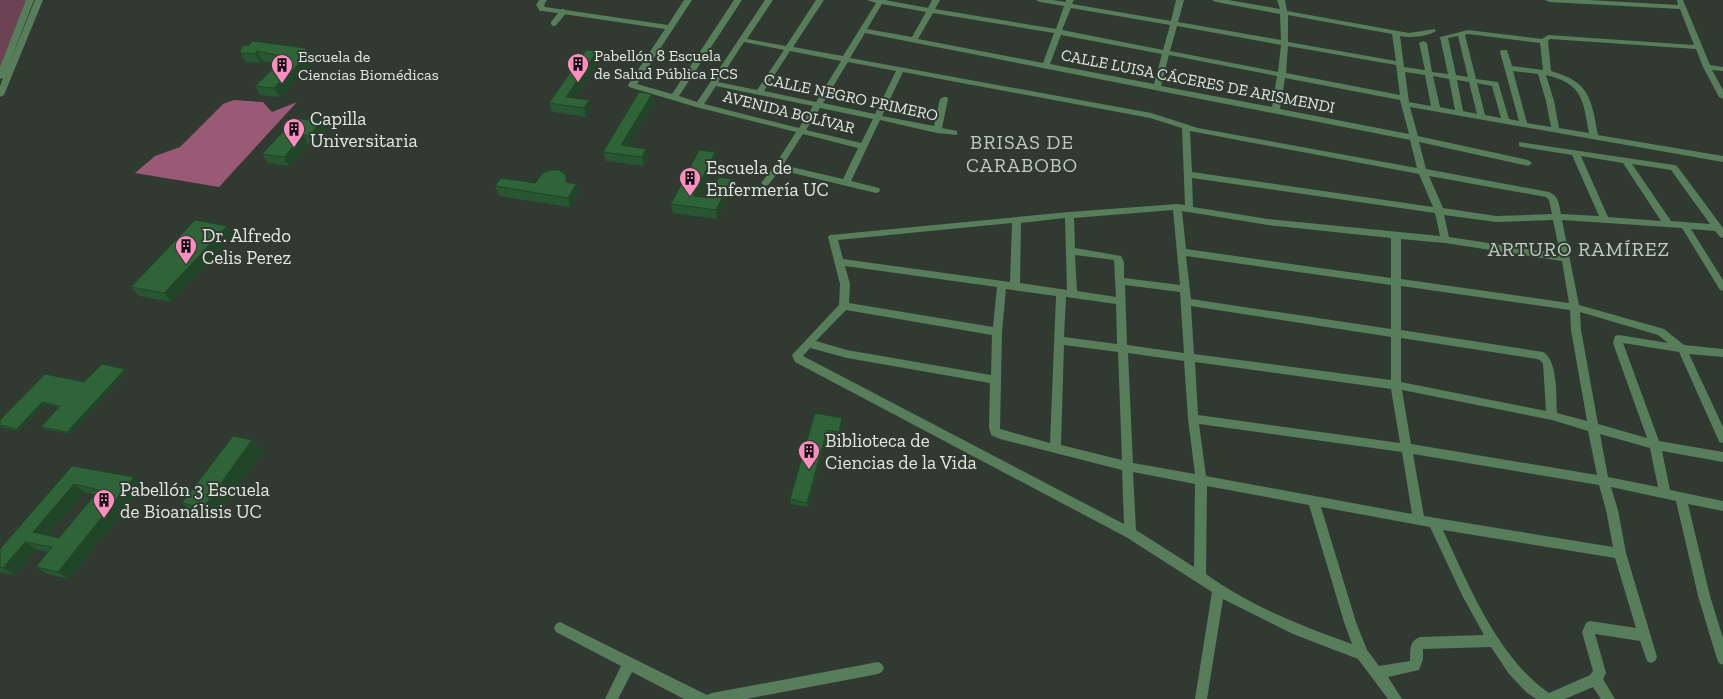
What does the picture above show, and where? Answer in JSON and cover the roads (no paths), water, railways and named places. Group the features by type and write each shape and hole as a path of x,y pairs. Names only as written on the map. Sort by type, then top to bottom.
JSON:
{"street":[{"path":"36,0 48,0"},
{"path":"0,77 36,0"},
{"path":"0,95 36,0"},
{"path":"543,0 540,5 543,8 669,27"},
{"name":"AVENIDA BOLÍVAR","path":"686,0 632,85 699,105 864,147"},
{"path":"674,98 738,0"},
{"path":"699,105 769,0"},
{"path":"759,93 820,0"},
{"path":"871,0 929,12 1059,32 1282,75 1405,101 1436,110 1723,159"},
{"path":"914,40 936,0"},
{"path":"1040,0 1069,2 1497,86 1506,122"},
{"path":"1157,88 1180,0"},
{"path":"1216,0 1396,33 1419,35 1432,31"},
{"path":"1276,110 1282,75 1285,12 1281,0"},
{"path":"1549,0 1681,3 1698,47 1723,98"},
{"path":"765,182 778,167 818,105 881,1"},
{"path":"1046,65 1069,2"},
{"path":"554,23 564,12"},
{"name":"CALLE LUISA CÁCERES DE ARISMENDI","path":"862,30 1276,110 1528,163"},
{"path":"1460,114 1443,38 1446,36 1468,32 1544,41 1548,38 1556,38 1698,47"},
{"path":"1396,33 1402,66 1405,101 1422,170 1440,210 1445,240"},
{"path":"1461,34 1482,118"},
{"path":"743,40 1151,116 1186,127 1549,195 1553,199 1566,258 1575,307 1576,330 1604,481 1620,553 1650,657"},
{"path":"1544,41 1544,73 1556,131"},
{"path":"1423,43 1436,110"},
{"path":"1504,52 1524,125"},
{"path":"1707,67 1723,69"},
{"path":"1509,68 1544,73 1568,80 1583,92 1594,137"},
{"path":"846,182 900,70"},
{"name":"CALLE NEGRO PRIMERO","path":"713,83 954,133"},
{"path":"937,130 944,99"},
{"path":"1186,127 1189,208"},
{"path":"1522,144 1674,168 1721,232"},
{"path":"1575,153 1605,219"},
{"path":"1626,161 1668,224"},
{"path":"778,167 876,190"},
{"path":"1187,174 1496,219 1556,216 1668,224 1721,232"},
{"path":"1362,654 1297,630 1218,590 1130,533 799,359 797,355 844,306 845,284 833,237 1177,207 1268,222 1396,234 1566,258"},
{"path":"1177,207 1186,302 1193,419 1200,479 1200,577"},
{"path":"1055,448 1058,340 1071,251 1069,215"},
{"path":"1015,287 1017,220"},
{"path":"1685,226 1723,288"},
{"path":"1396,234 1397,283 1394,332 1396,385 1419,520"},
{"path":"1071,251 1118,258 1121,281 1130,533"},
{"path":"1182,252 1575,307 1654,329 1672,339 1682,349 1723,439"},
{"path":"840,262 1002,286 1121,301"},
{"path":"1121,281 1185,290"},
{"path":"1002,286 997,332 995,432 1128,467 1434,523 1620,553"},
{"path":"1186,302 1394,332 1545,358 1548,364 1552,416"},
{"path":"844,306 997,332"},
{"path":"1665,493 1654,445 1618,343 1619,339 1682,349 1723,353"},
{"path":"1058,340 1396,385 1552,416 1654,445 1723,457"},
{"path":"808,343 847,354 995,380"},
{"path":"1193,419 1407,448 1604,481 1723,506"},
{"path":"1681,498 1704,596 1723,659"},
{"path":"1313,500 1350,622 1362,654 1396,699"},
{"path":"1434,523 1469,598 1494,641 1537,694 1549,699 1595,679 1600,673 1600,667 1588,632 1590,627 1643,634"},
{"path":"1201,699 1218,590"},
{"path":"560,628 690,696 702,699"},
{"path":"1378,673 1415,666 1416,648 1420,643 1494,641"},
{"path":"611,699 629,664"},
{"path":"712,699 727,698 878,668"},
{"path":"1595,679 1609,699"}],"place":[{"name":"Pabellón 8 Escuela de Salud Pública FCS","path":"578,83"},
{"name":"Escuela de Ciencias Biomédicas","path":"282,84"},
{"name":"Capilla Universitaria","path":"294,148"},
{"name":"Escuela de Enfermería UC","path":"690,197"},
{"name":"Dr. Alfredo Celis Perez","path":"186,265"},
{"name":"Biblioteca de Ciencias de la Vida","path":"809,470"},
{"name":"Pabellón 3 Escuela de Bioanálisis UC","path":"104,519"}],"district":[{"name":"BRISAS DE CARABOBO","path":"1022,154"},
{"name":"ARTURO RAMÍREZ","path":"1579,249"}]}
